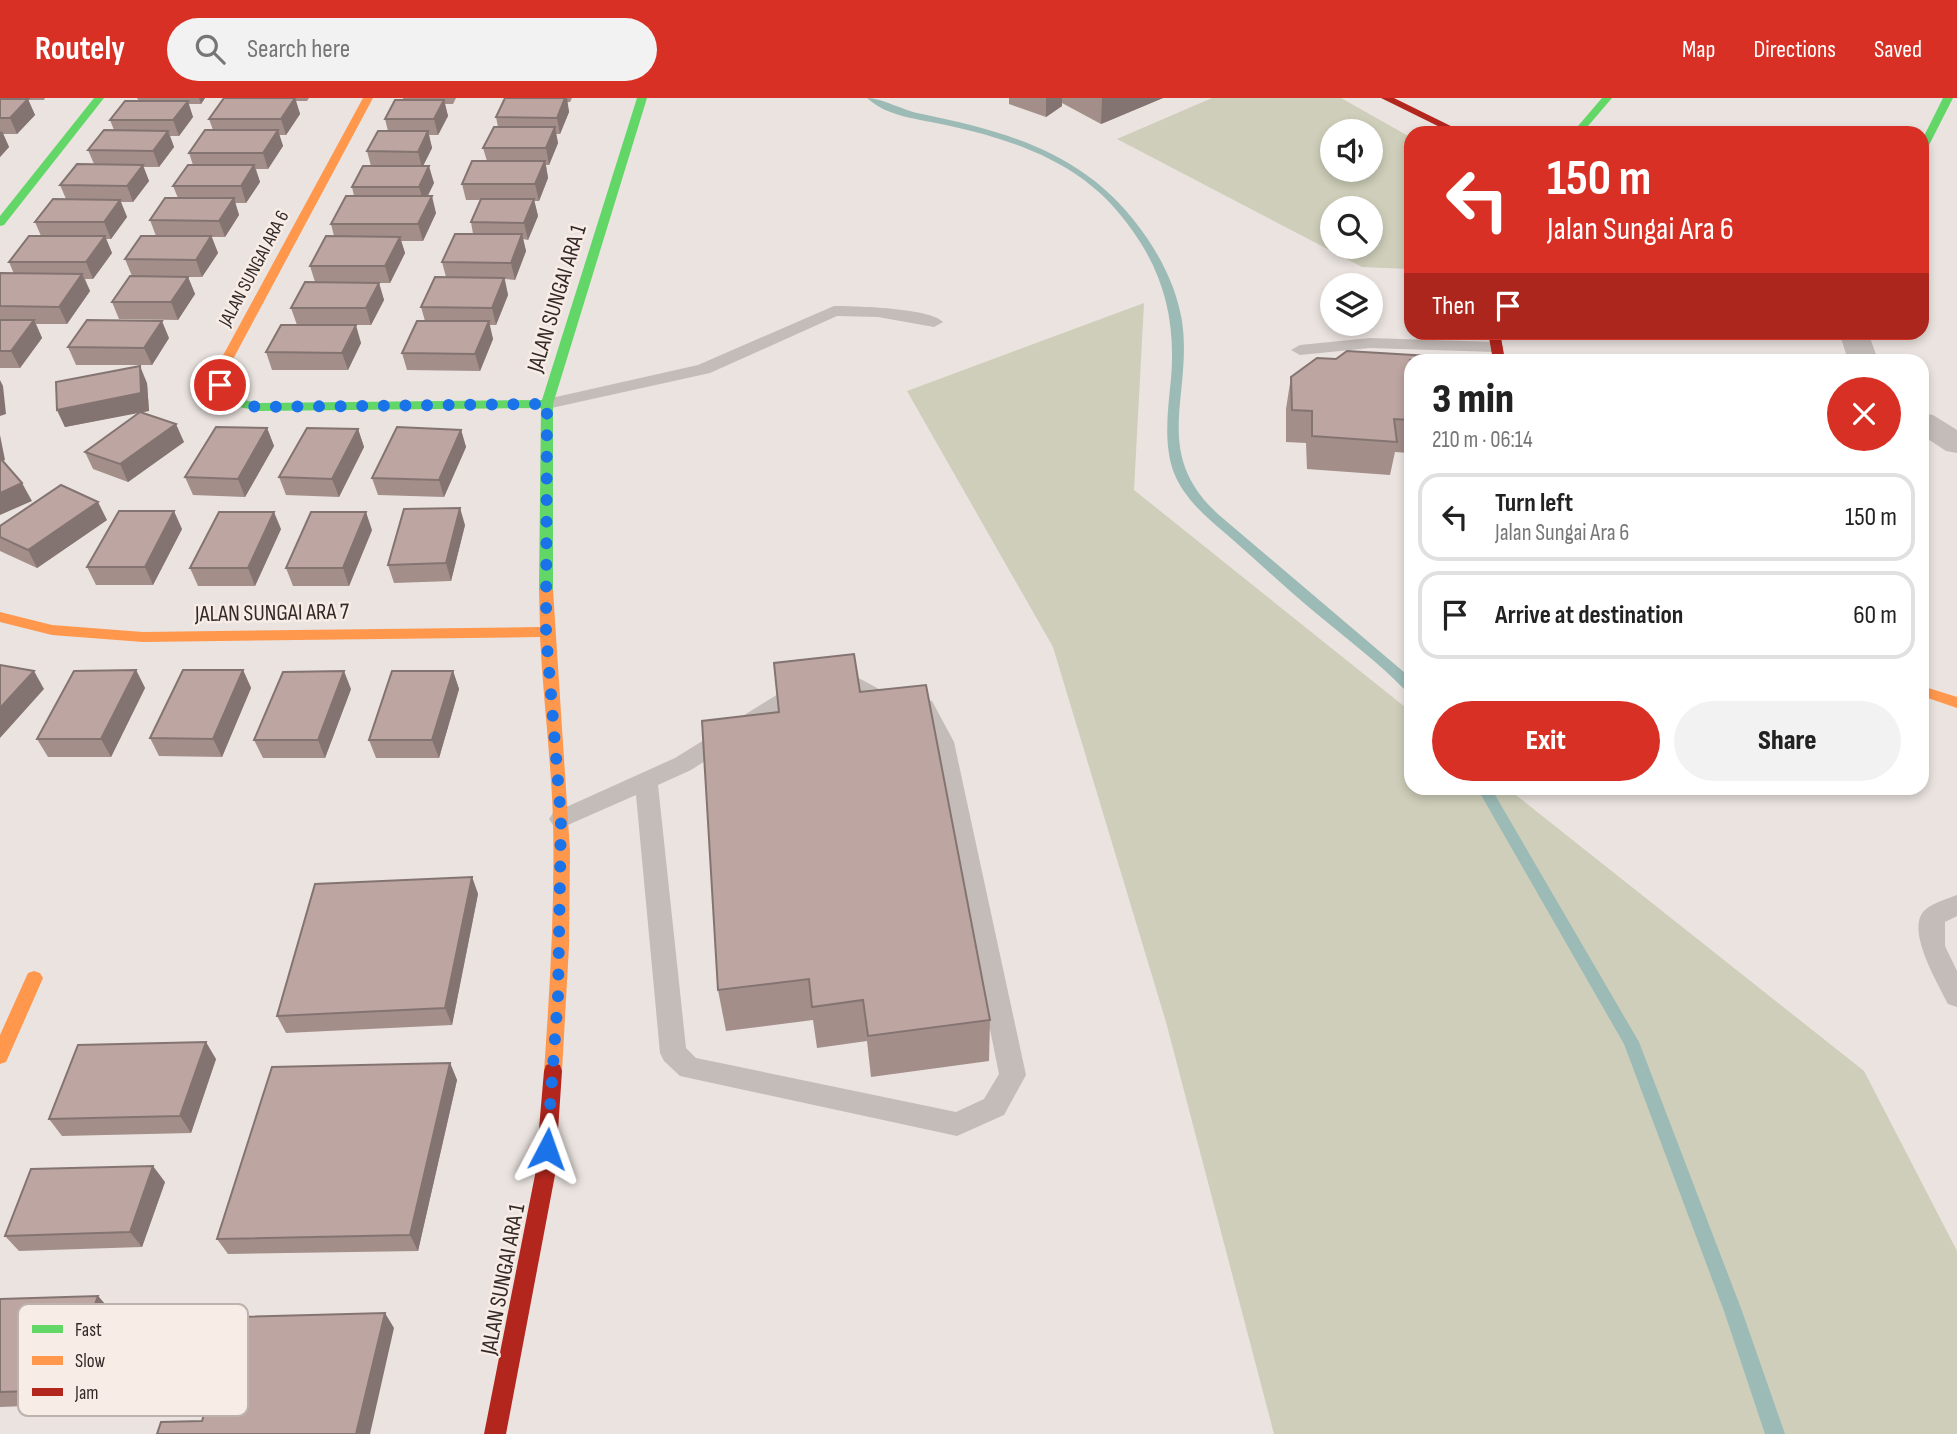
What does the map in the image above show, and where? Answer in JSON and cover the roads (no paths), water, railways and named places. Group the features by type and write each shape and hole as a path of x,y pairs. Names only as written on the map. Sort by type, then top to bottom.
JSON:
{"street":[{"path":"0,223 99,98"},
{"name":"JALAN SUNGAI ARA 6","path":"368,98 220,373 223,394 232,401 259,407 547,404"},
{"name":"JALAN SUNGAI ARA 1","path":"495,1434 545,1175 558,996 561,819 546,632 547,404 642,98"},
{"path":"1386,98 1445,126"},
{"path":"1583,126 1607,98"},
{"path":"1929,135 1948,98"},
{"path":"1929,426 1957,444"},
{"name":"JALAN SUNGAI ARA 7","path":"0,617 52,630 143,637 546,632"},
{"path":"1929,693 1957,703"},
{"path":"0,1056 34,978"}],"lane":[{"path":"547,404 704,369 834,311 878,312 934,322"},
{"path":"1300,349 1370,343 1496,347"},
{"path":"561,819 683,764 820,678 842,677 873,695 924,706 943,742 1013,1075 994,1107 957,1124 689,1068 673,1053 646,781"},
{"path":"1957,905 1933,917 1932,946 1957,996"}],"waterway":[{"path":"871,98 897,111 968,127 1034,148 1076,170 1094,183 1124,213 1157,264 1172,301 1178,340 1173,437 1180,474 1189,490 1215,518 1404,681"},
{"path":"1488,795 1631,1042 1733,1311 1775,1434"}]}
